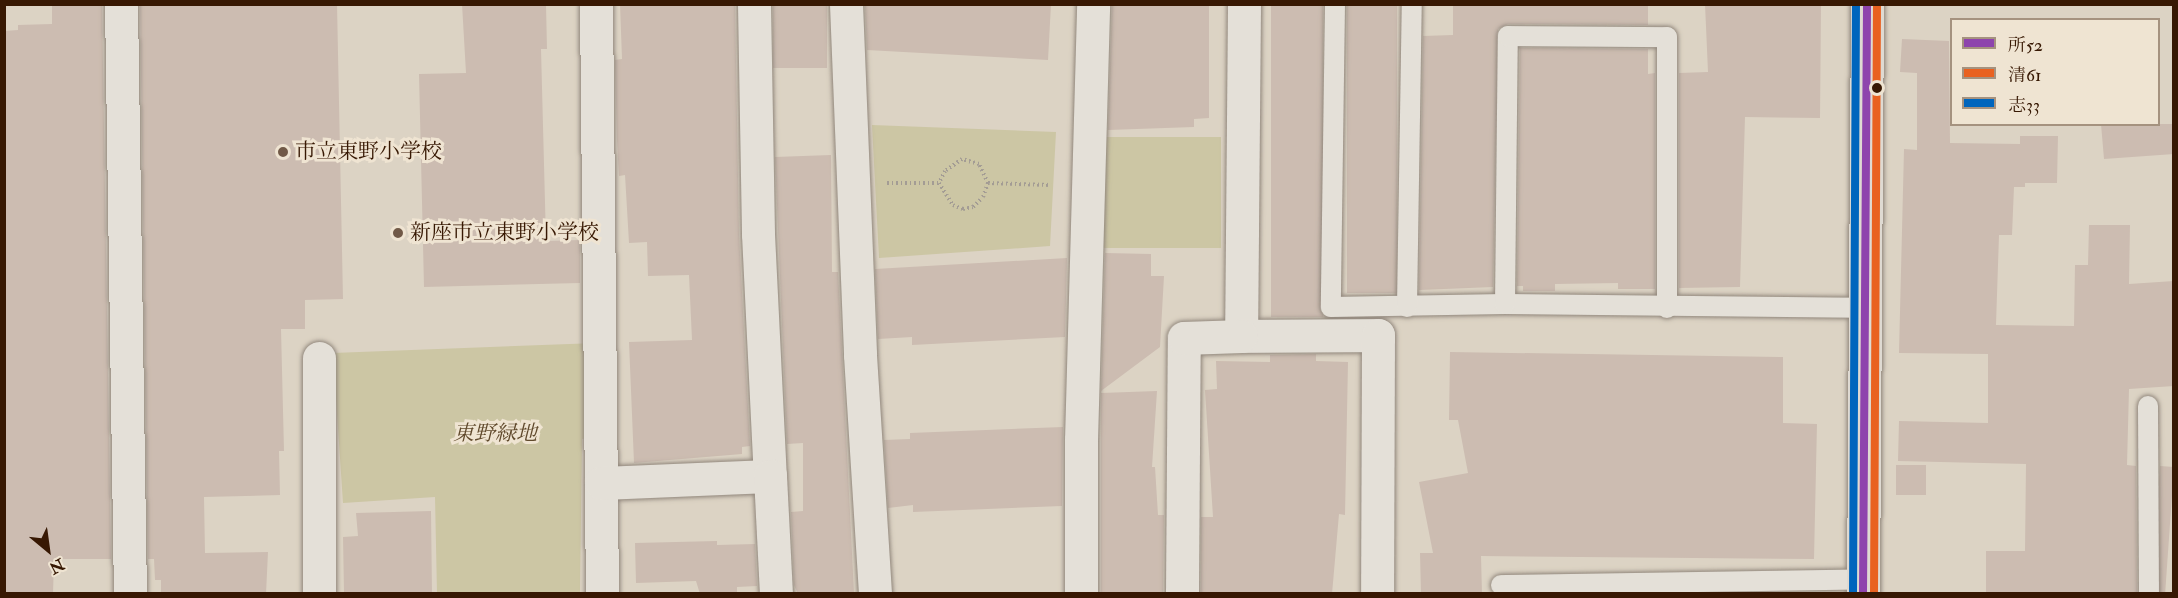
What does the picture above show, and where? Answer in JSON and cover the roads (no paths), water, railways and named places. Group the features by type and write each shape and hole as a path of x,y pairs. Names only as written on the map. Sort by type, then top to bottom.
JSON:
{"main road":[{"path":"1863,586 1867,4"}],"street":[{"path":"121,4 130,594"},
{"path":"596,4 602,594"},
{"path":"754,4 758,234 776,594"},
{"path":"846,4 874,594"},
{"path":"1081,594 1081,441 1094,4"},
{"path":"1241,336 1244,4"},
{"path":"1182,594 1184,338 1378,335 1377,594"},
{"path":"318,594 319,358"},
{"path":"600,483 770,476"}],"lane":[{"path":"1335,4 1331,308 1505,304 1667,308 1864,308"},
{"path":"1407,307 1412,4"},
{"path":"1505,304 1508,36 1667,37 1667,308"},
{"path":"2148,406 2149,594"},
{"path":"1501,585 1863,586"}],"place":[{"name":"市立東野小学校","path":"283,152"},
{"name":"新座市立東野小学校","path":"398,233"}],"park label":[{"name":"東野緑地","path":"495,434"}]}
